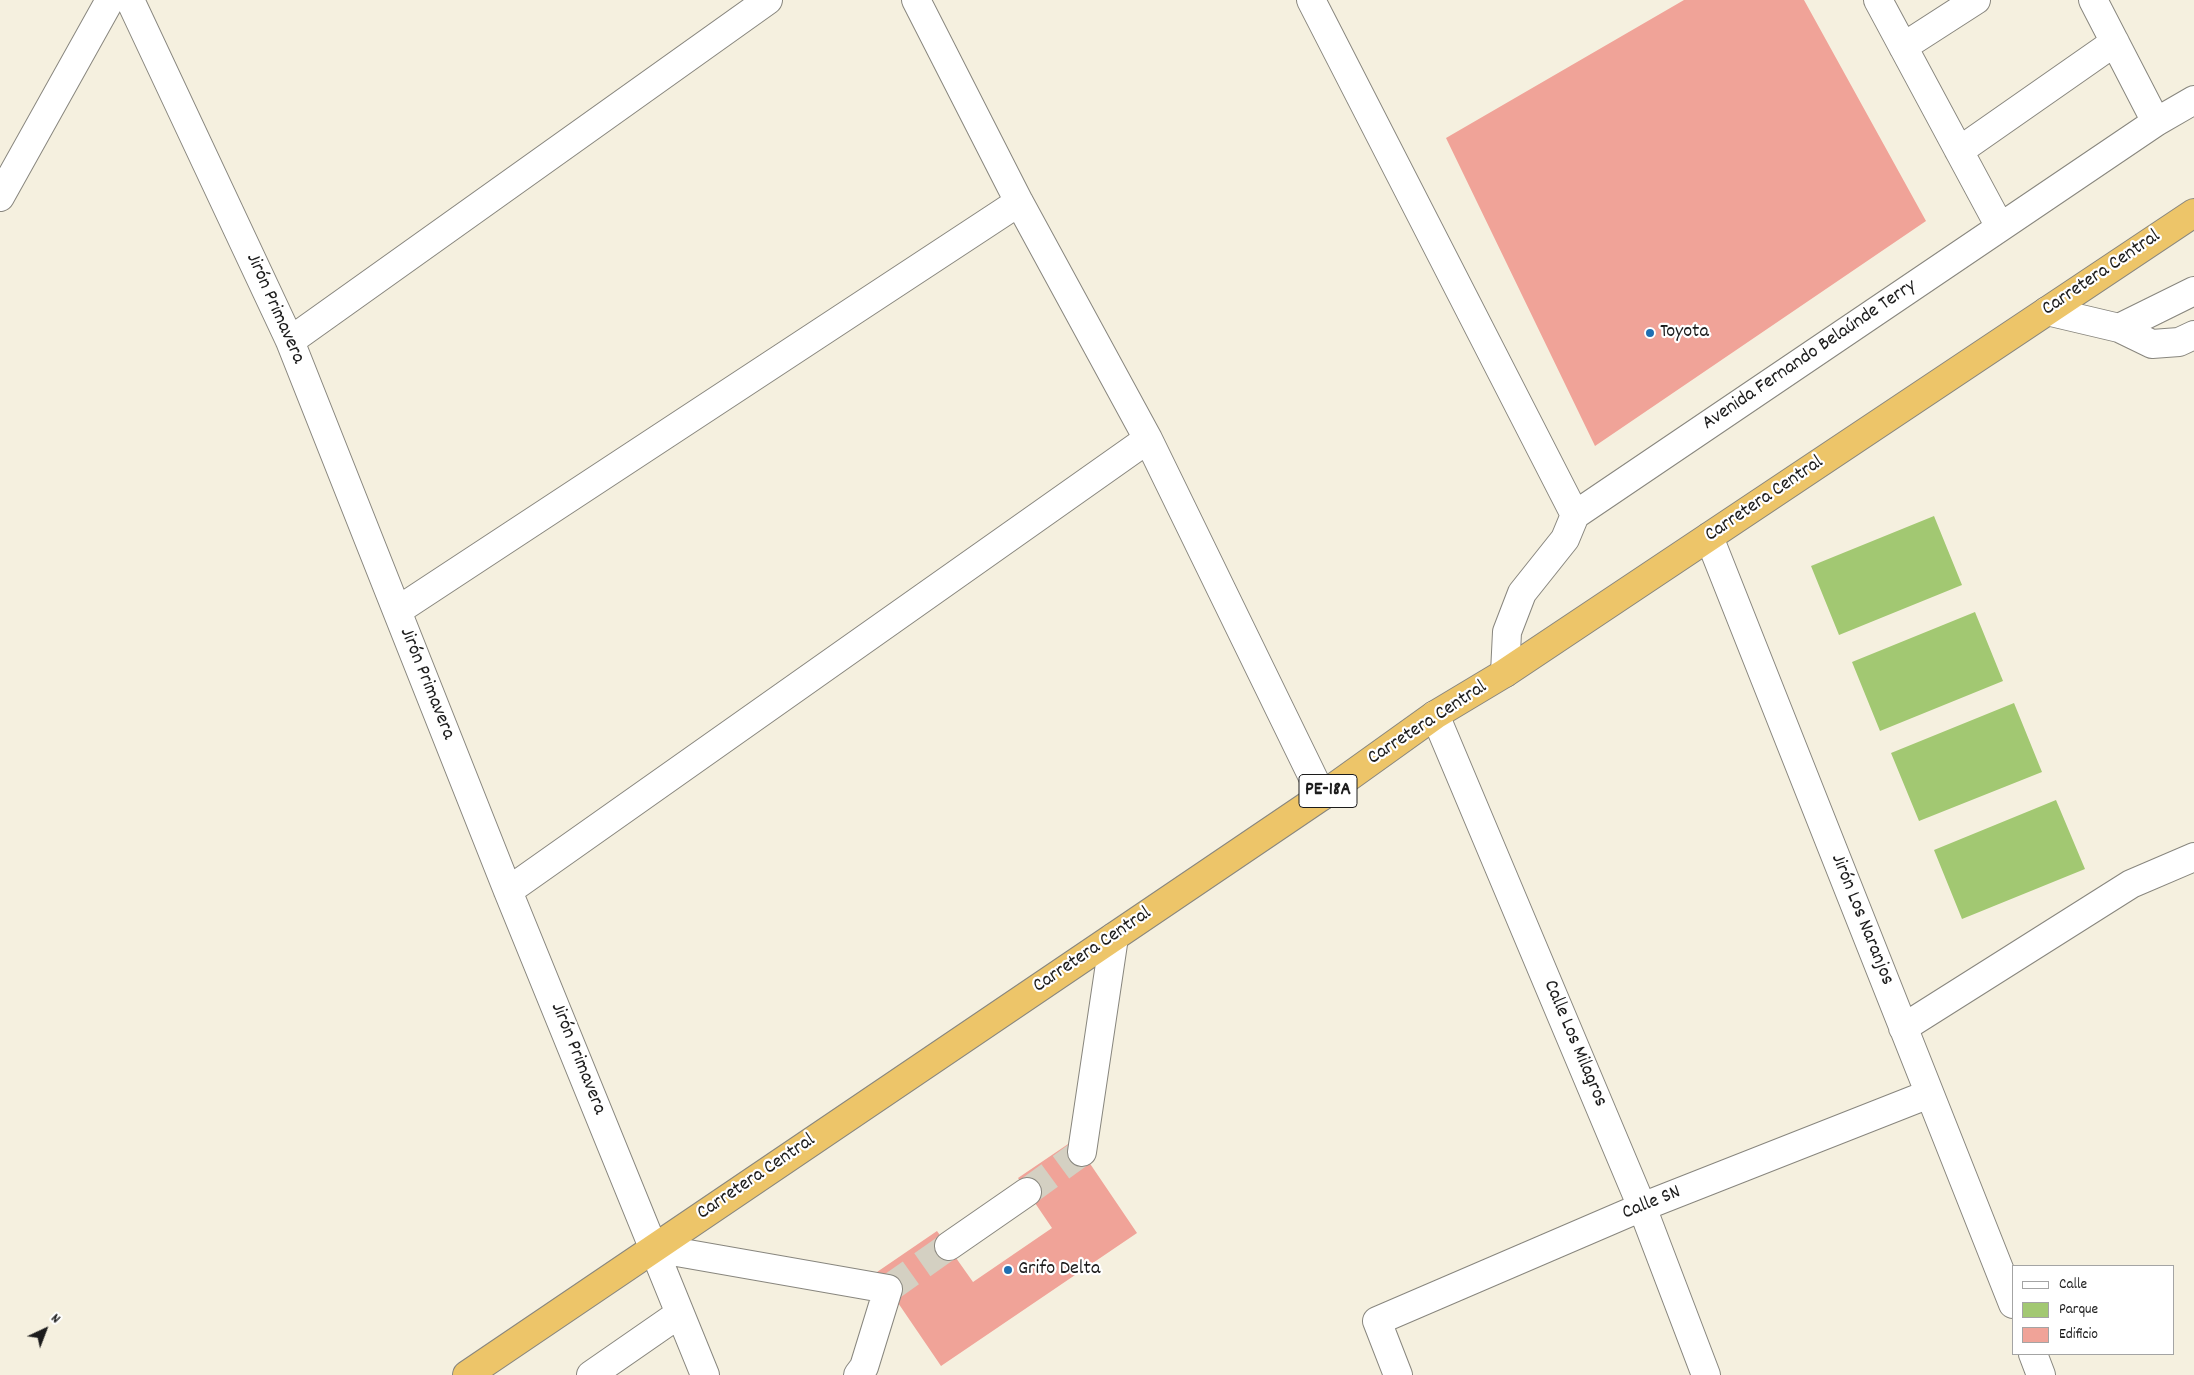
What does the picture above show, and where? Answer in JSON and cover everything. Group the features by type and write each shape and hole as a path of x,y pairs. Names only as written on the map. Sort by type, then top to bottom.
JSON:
{"highway":[{"name":"Carretera Central","path":"467,1375 1322,796 1435,715 1505,674 2194,213"}],"street":[{"path":"0,197 110,0"},
{"name":"Jirón Primavera","path":"130,0 290,341 508,891 705,1375"},
{"path":"916,0 1019,202 1148,439 1322,796"},
{"path":"1311,0 1575,516 1565,539 1522,593 1507,632 1505,674"},
{"path":"1878,0 2000,227"},
{"path":"1903,47 1976,0"},
{"path":"2093,0 2156,122"},
{"path":"290,341 753,4"},
{"path":"1959,150 2115,42"},
{"name":"Avenida Fernando Belaúnde Terry","path":"1575,516 2156,122 2194,100"},
{"path":"397,611 1019,202"},
{"path":"2119,328 2194,291"},
{"path":"2047,311 2119,328 2152,344 2179,342 2194,335"},
{"path":"508,891 1148,439"},
{"name":"Jirón Los Naranjos","path":"1709,537 2012,1302"},
{"name":"Calle Los Milagros","path":"1435,715 1642,1207 1706,1375"},
{"path":"1903,1028 2131,884 2194,858"},
{"path":"1082,1152 1114,937"},
{"name":"Calle SN","path":"1398,1375 1377,1321 1642,1207 1929,1094"},
{"path":"949,1246 1027,1192"},
{"path":"654,1248 888,1289 864,1367 858,1375"},
{"path":"592,1375 679,1314"},
{"path":"2033,1355 2041,1375"}],"green space":[{"path":"1934,516 1962,585 1839,635 1811,566"},
{"path":"1975,612 2003,681 1880,731 1852,662"},
{"path":"2014,703 2042,772 1919,821 1891,753"},
{"path":"2056,800 2085,869 1962,919 1934,850"}],"building":[{"name":"Toyota","path":"1684,0 1804,0 1926,221 1595,446 1446,138"},
{"path":"1074,1140 1137,1233 941,1366 877,1272 937,1231 973,1282 1052,1228 1018,1178"}],"tunnel":[{"path":"1027,1192 1082,1152"},
{"path":"888,1289 949,1246"}],"place":[{"name":"Toyota","path":"1650,333"},
{"name":"Grifo Delta","path":"1008,1270"}]}
